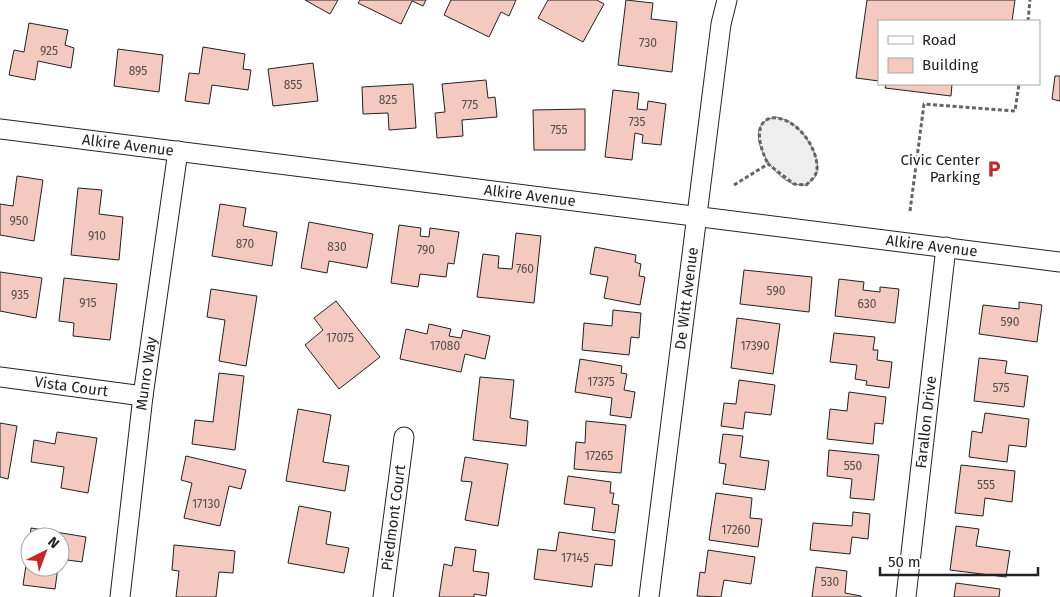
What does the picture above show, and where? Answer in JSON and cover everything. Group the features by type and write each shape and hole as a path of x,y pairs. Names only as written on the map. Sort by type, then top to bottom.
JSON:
{"street":[{"name":"De Witt Avenue","path":"649,597 721,24 727,0"},
{"name":"Alkire Avenue","path":"0,129 1060,262"},
{"name":"Munro Way","path":"120,597 143,396 178,152"},
{"name":"Farallon Drive","path":"906,597 946,247"},
{"name":"Vista Court","path":"0,378 143,396"},
{"name":"Piedmont Court","path":"383,597 404,437"}],"path":[{"path":"1028,20 1030,0"},
{"path":"910,211 924,104 1015,111 1019,85"},
{"path":"777,118 788,121 805,136 811,146 818,166 815,177 806,185 794,184 768,164 761,148 758,132 761,125 767,119 777,118"},
{"path":"734,185 768,164"}],"shaded area":[{"path":"777,117 788,121 800,130 815,154 817,170 815,177 806,185 795,184 785,179 768,161 762,150 758,139 759,129 765,121"}],"building":[{"path":"305,0 338,0 330,14"},
{"path":"360,0 426,0 423,6 412,1 401,24 358,3"},
{"path":"451,0 516,0 509,16 501,12 489,37 444,15"},
{"path":"548,0 597,0 604,4 583,42 538,18"},
{"path":"626,0 653,3 651,19 677,22 672,72 618,65"},
{"path":"867,0 1015,0 1012,20 878,20 878,81 856,78"},
{"path":"29,23 68,30 65,45 74,48 71,68 38,61 35,80 9,75 14,50 24,52"},
{"path":"203,47 245,54 243,69 251,70 248,90 212,85 209,104 185,101 189,73 199,74"},
{"path":"118,49 163,55 159,92 114,86"},
{"path":"313,63 318,101 273,106 268,69"},
{"path":"1055,76 1060,76 1060,101 1052,99"},
{"path":"486,80 488,98 495,97 497,117 462,120 463,136 437,138 435,113 445,112 442,84"},
{"path":"413,84 416,128 389,130 388,113 363,114 362,87"},
{"path":"886,85 952,85 951,96 885,88"},
{"path":"613,90 639,93 637,109 647,110 648,101 666,104 661,145 642,143 643,135 635,133 632,160 605,157"},
{"path":"585,109 585,150 534,150 533,110"},
{"path":"17,176 43,180 34,241 0,235 0,204 13,206"},
{"path":"78,188 102,190 99,214 123,217 119,260 71,255"},
{"path":"220,204 246,208 243,226 277,232 272,266 212,256"},
{"path":"309,222 373,234 367,268 329,261 327,273 301,268"},
{"path":"399,225 421,228 420,236 429,237 430,228 459,232 454,264 448,263 446,277 420,274 418,287 391,283"},
{"path":"516,233 541,236 534,303 477,297 483,254 499,256 498,268 512,269"},
{"path":"595,247 636,255 635,262 641,264 639,276 645,277 640,305 604,298 608,277 590,274"},
{"path":"744,270 812,277 809,312 740,304"},
{"path":"0,272 42,278 36,318 0,311"},
{"path":"64,278 117,284 110,340 73,336 74,323 59,321"},
{"path":"839,279 864,282 863,290 880,292 880,287 899,289 895,323 835,316"},
{"path":"211,289 257,296 246,366 219,361 225,320 207,317"},
{"path":"336,301 380,357 339,389 305,345 323,330 314,318"},
{"path":"1019,302 1042,305 1037,342 979,334 983,305 1019,309"},
{"path":"613,310 641,313 639,338 631,337 629,355 582,350 584,323 612,326"},
{"path":"737,318 780,324 773,374 731,368"},
{"path":"429,324 451,329 449,336 461,338 463,330 490,336 485,359 465,354 461,372 400,359 406,329 427,334"},
{"path":"834,333 875,337 873,350 878,350 877,360 892,362 889,388 866,385 867,381 855,379 857,365 830,362"},
{"path":"979,358 1007,361 1005,373 1028,376 1024,407 974,401"},
{"path":"580,359 622,366 621,373 627,374 624,390 635,392 631,418 610,415 612,398 575,392"},
{"path":"219,373 244,376 235,450 192,444 195,420 213,422"},
{"path":"480,377 514,380 510,418 528,421 526,446 473,440"},
{"path":"739,380 775,385 771,415 745,412 743,429 721,426 724,403 736,404"},
{"path":"849,392 886,397 883,424 875,423 873,444 827,439 830,409 847,411"},
{"path":"298,409 331,415 323,462 349,466 345,491 286,481"},
{"path":"985,413 1029,419 1026,447 1009,445 1007,462 969,457 972,431 982,433"},
{"path":"586,421 626,425 621,473 574,469 576,442 585,443"},
{"path":"0,423 17,426 8,479 0,477"},
{"path":"57,432 97,438 88,493 61,488 64,467 31,462 34,440 55,444"},
{"path":"723,434 743,436 740,457 769,461 765,490 723,484 726,464 719,463"},
{"path":"829,450 879,455 874,500 850,498 852,479 827,476"},
{"path":"186,456 246,470 241,489 229,486 220,526 184,518 192,483 181,480"},
{"path":"465,457 508,464 498,526 465,520 472,482 461,481"},
{"path":"961,465 1015,471 1012,502 985,498 983,516 955,513"},
{"path":"568,476 611,482 610,493 614,493 612,504 619,505 615,533 592,530 595,508 564,504"},
{"path":"716,493 752,498 750,518 762,519 758,547 709,540"},
{"path":"299,506 331,512 326,544 349,548 344,573 288,563"},
{"path":"853,512 870,514 868,539 852,537 850,554 810,550 813,523 852,526"},
{"path":"956,526 979,529 976,546 1010,551 1006,577 950,570"},
{"path":"559,532 615,540 612,566 595,564 592,587 534,579 538,549 556,551"},
{"path":"70,534 86,537 82,562 70,560"},
{"path":"174,545 235,551 233,573 219,572 216,597 176,597 179,571 172,570"},
{"path":"455,547 476,550 473,571 489,573 486,596 474,594 474,597 439,597 444,564 452,566"},
{"path":"708,550 755,557 751,584 724,580 721,597 697,596 700,572 705,573"},
{"path":"816,567 847,571 845,593 861,597 812,597"},
{"path":"24,577 57,577 55,589 23,585"},
{"path":"956,583 1000,589 999,597 954,597"}],"place":[{"name":"Civic Center Parking","path":"994,169"}]}
